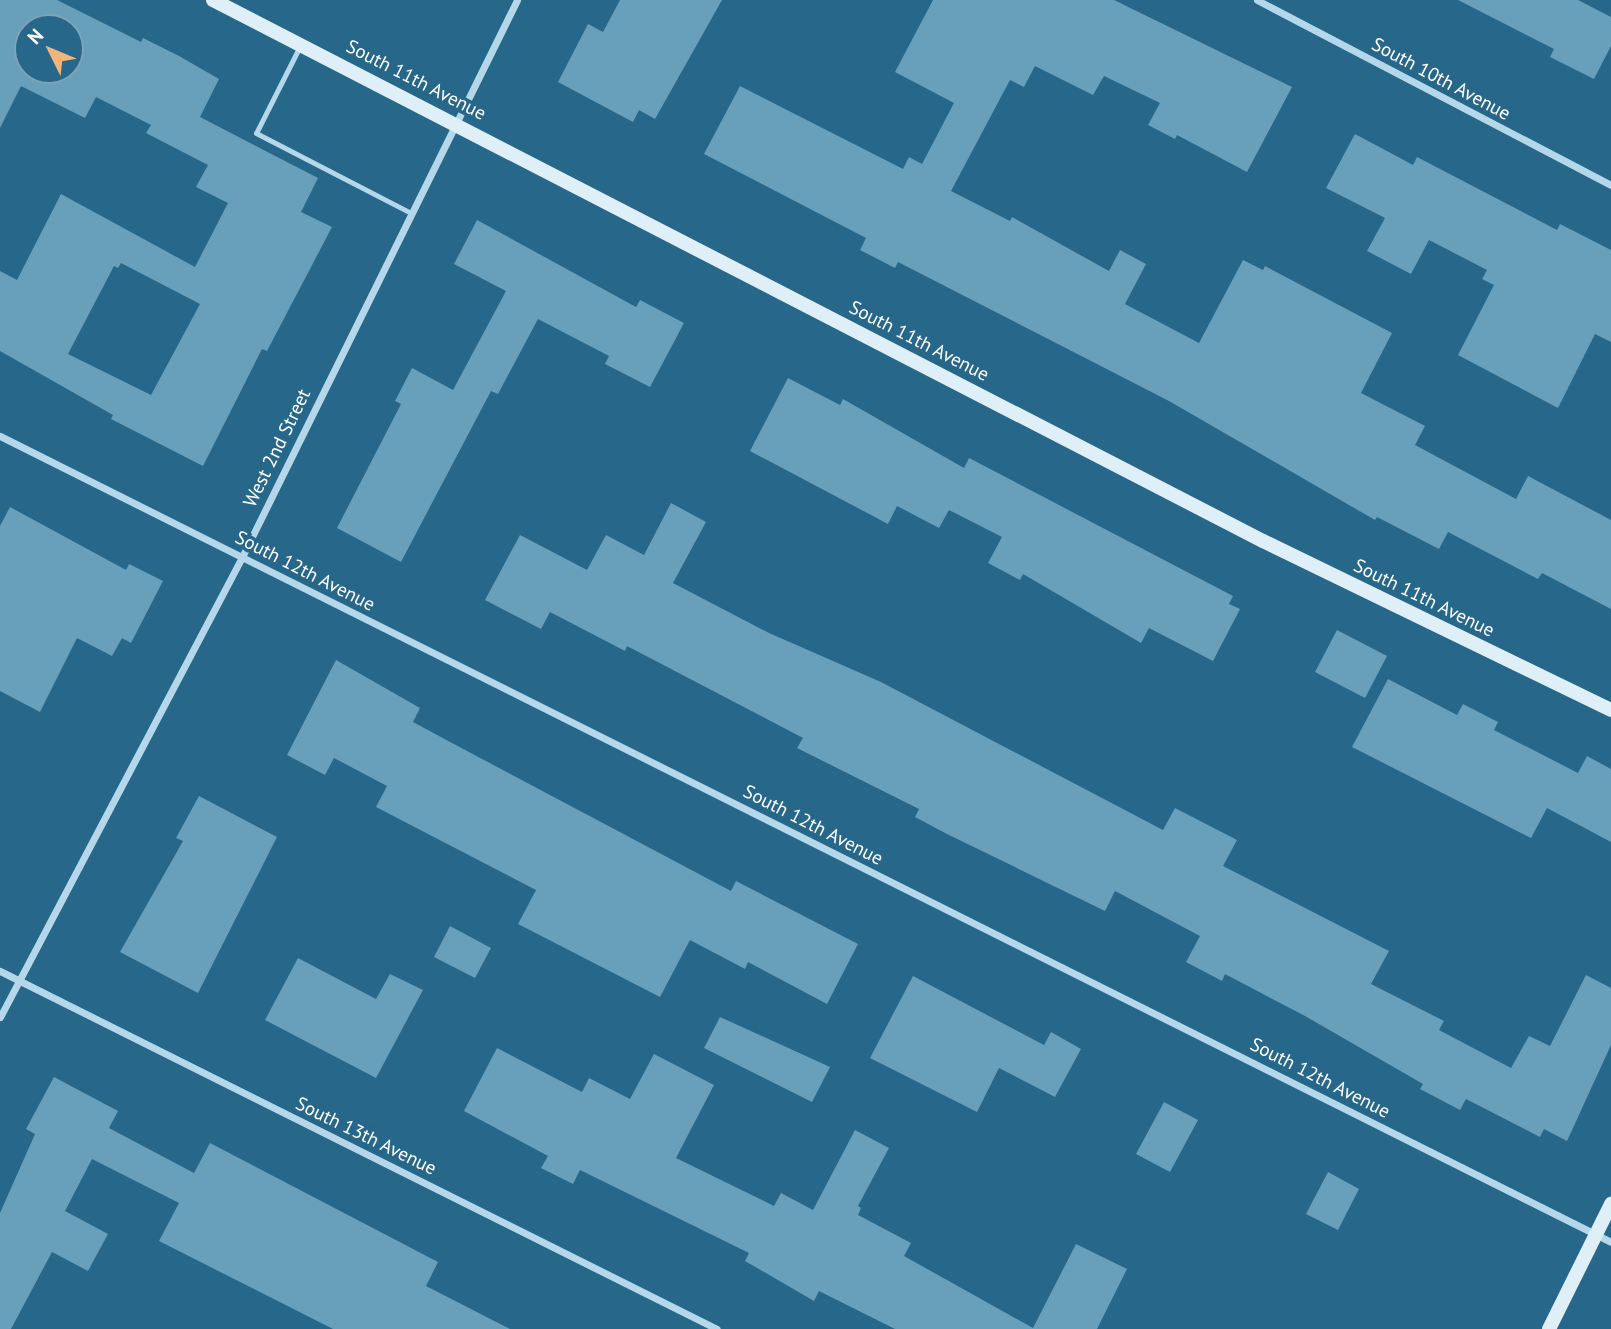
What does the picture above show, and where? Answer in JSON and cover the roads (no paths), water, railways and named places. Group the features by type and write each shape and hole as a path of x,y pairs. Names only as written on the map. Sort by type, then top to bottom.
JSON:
{"street":[{"name":"South 11th Avenue","path":"213,0 456,122 1264,541 1611,710"},
{"name":"West 2nd Street","path":"0,1017 242,557 409,212 517,0"},
{"name":"South 10th Avenue","path":"1257,0 1611,185"},
{"name":"South 12th Avenue","path":"0,436 1611,1242"},
{"name":"South 13th Avenue","path":"0,971 717,1329"},
{"path":"1549,1329 1611,1204"}],"lane":[{"path":"302,43 256,133 409,212"}]}
